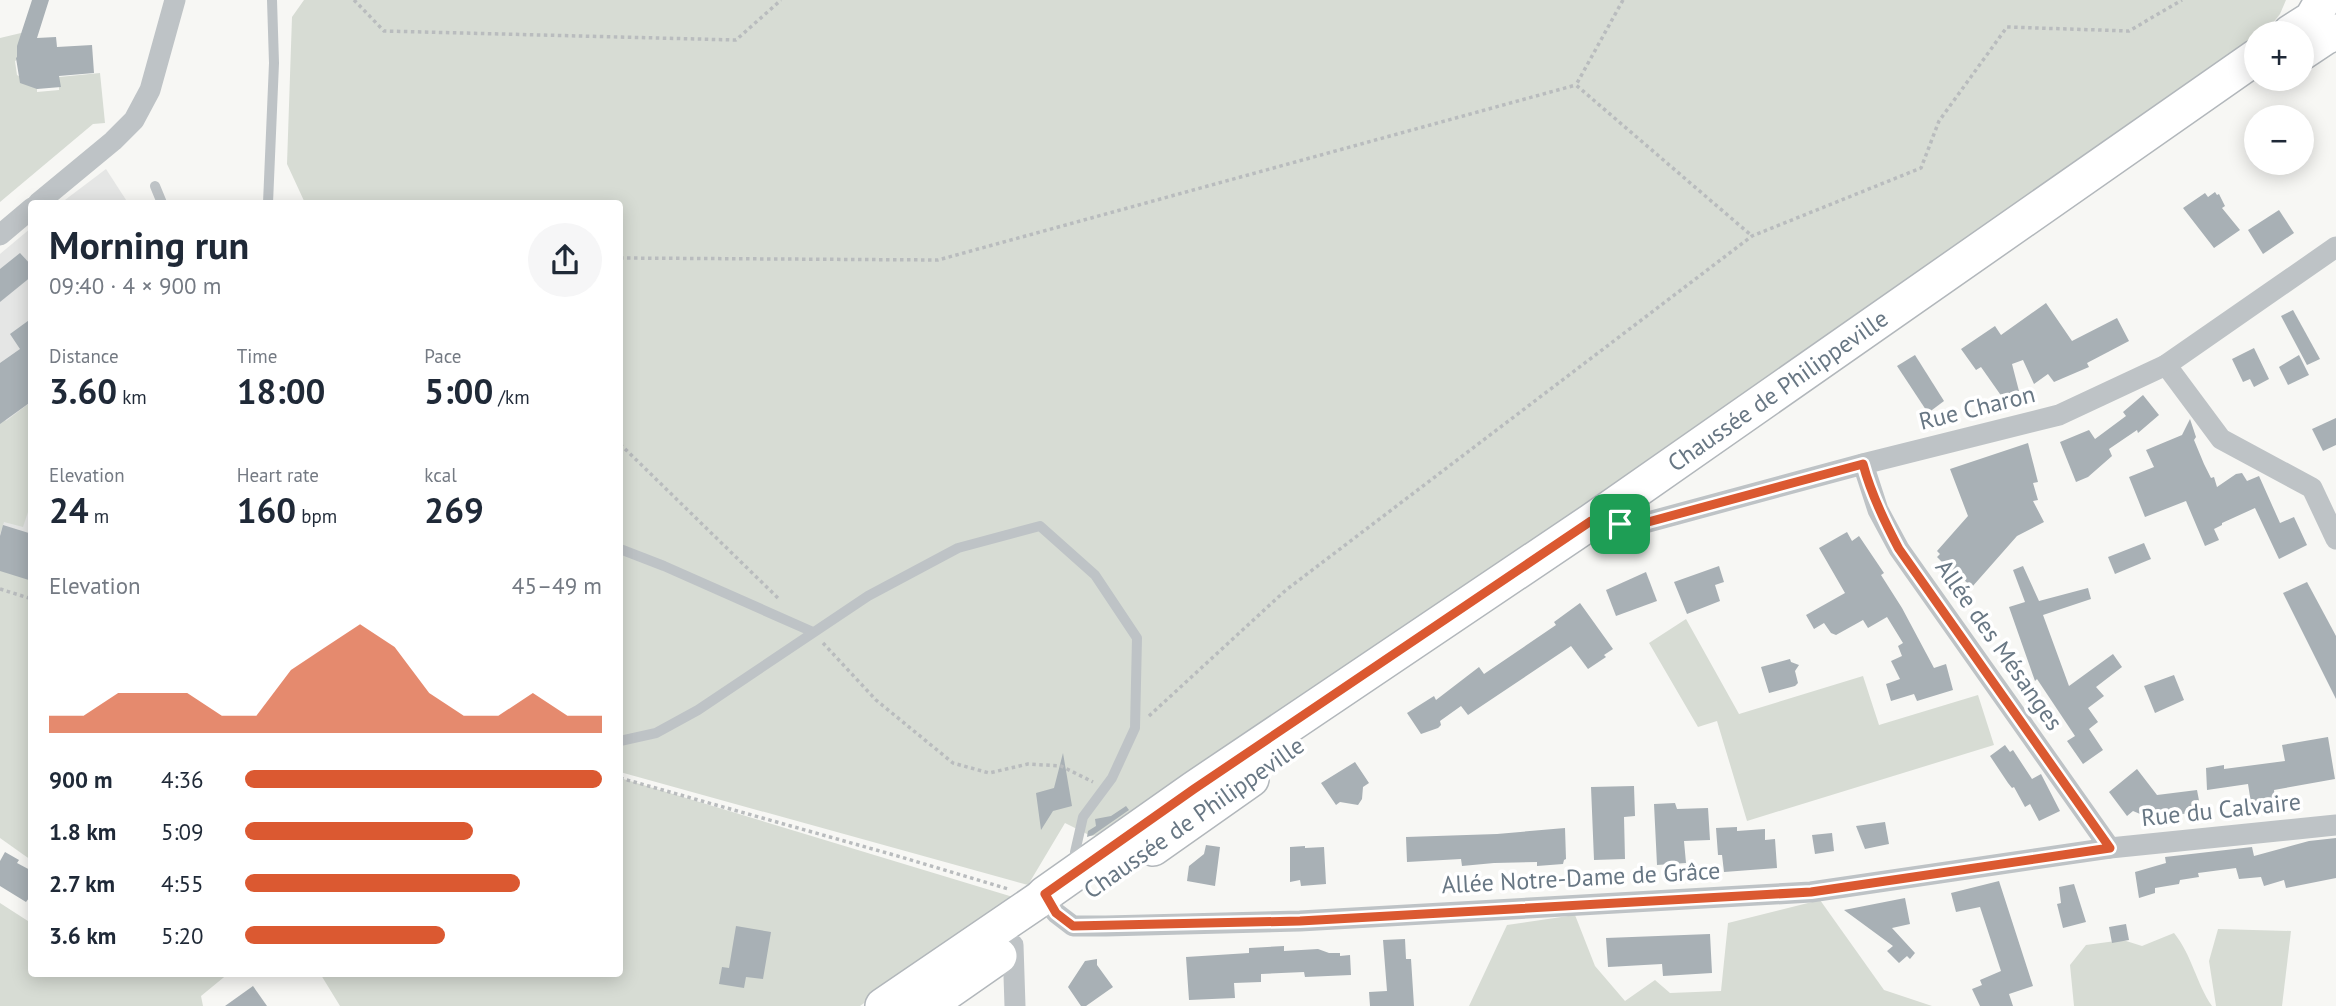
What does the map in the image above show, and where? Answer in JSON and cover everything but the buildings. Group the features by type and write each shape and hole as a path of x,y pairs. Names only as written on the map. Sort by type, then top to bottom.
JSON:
{"main road":[{"path":"2309,21 2323,0"},
{"path":"2314,44 2336,32"},
{"name":"Chaussée de Philippeville","path":"1047,902 1080,869 1194,789 1606,522 2244,66"},
{"name":"Chaussée de Philippeville","path":"927,1006 1047,902 2246,91"},
{"name":"Chaussée de Philippeville","path":"883,1006 1007,935"}],"street":[{"path":"42,200 113,141 134,120 150,90 175,0"},
{"path":"0,235 28,211"},
{"name":"Rue Charon","path":"1606,522 1637,525 2059,415 2166,365 2336,247"},
{"path":"2166,365 2221,439 2312,488 2336,539"},
{"name":"Allée des Mésanges","path":"1863,464 1878,510 1899,549 2110,848"},
{"name":"Rue du Calvaire","path":"2110,848 2336,825"},
{"name":"Allée Notre-Dame de Grâce","path":"1047,902 1073,926 1300,921 1811,892 2110,848"},
{"path":"1007,935 1015,1006"}],"lane":[{"path":"268,200 274,63 272,0"},
{"path":"155,186 161,200"},
{"path":"623,740 656,733 688,716 868,596 958,548 1040,526 1095,575 1138,638 1135,728 1112,778 1083,817 1075,852 1080,869"},
{"path":"623,550 813,632"}],"path":[{"path":"354,0 384,31 736,40 781,0"},
{"path":"623,258 938,260 1576,85 1623,0"},
{"path":"1135,728 1286,590 1752,236 1921,168 1939,121 2007,27 2129,31 2182,0"},
{"path":"1576,85 1752,236"},
{"path":"623,447 784,604"},
{"path":"0,590 28,598"},
{"path":"813,632 876,700 953,763 989,773 1028,764 1061,766 1088,778 1103,790"},
{"path":"623,779 894,855 1047,902"}],"shaded area":[{"path":"304,0 2286,0 2274,21 2244,21 2244,54 1113,832 1091,836 1065,823 1028,885 623,773 623,200 304,200 287,164 292,17"},
{"path":"21,33 26,54 15,61 17,75 27,81 37,79 37,92 59,90 59,77 100,73 105,123 93,124 0,202 0,38"},
{"path":"106,169 126,200 65,200"},
{"path":"28,231 28,598 0,589 0,254"},
{"path":"28,404 28,512 23,527 4,522 0,534 0,418 6,421"},
{"path":"0,570 28,579 28,858 0,838"},
{"path":"1686,619 1739,714 1863,676 1879,725 1978,695 1994,745 1747,821 1717,721 1698,727 1649,643"},
{"path":"623,779 1013,897 860,1006 340,1006 322,977 623,977"},
{"path":"1820,900 1884,990 1932,1006 1469,1006 1507,925 1575,915 1595,966 1625,1001 1655,980 1670,993 1721,991 1728,923"},
{"path":"0,903 28,921 28,977 224,977 201,996 203,1006 0,1006"},
{"path":"2218,929 2291,931 2282,1006 2216,1006 2209,961"},
{"path":"2174,933 2212,1006 2074,1006 2070,965 2086,945 2123,940 2142,946"}],"route":[{"path":"1863,464 1878,510 1899,549 2110,848 1811,892 1300,921 1073,926 1056,913 1045,894 1194,789 1591,521 1620,524 1637,525 1863,464"}]}
